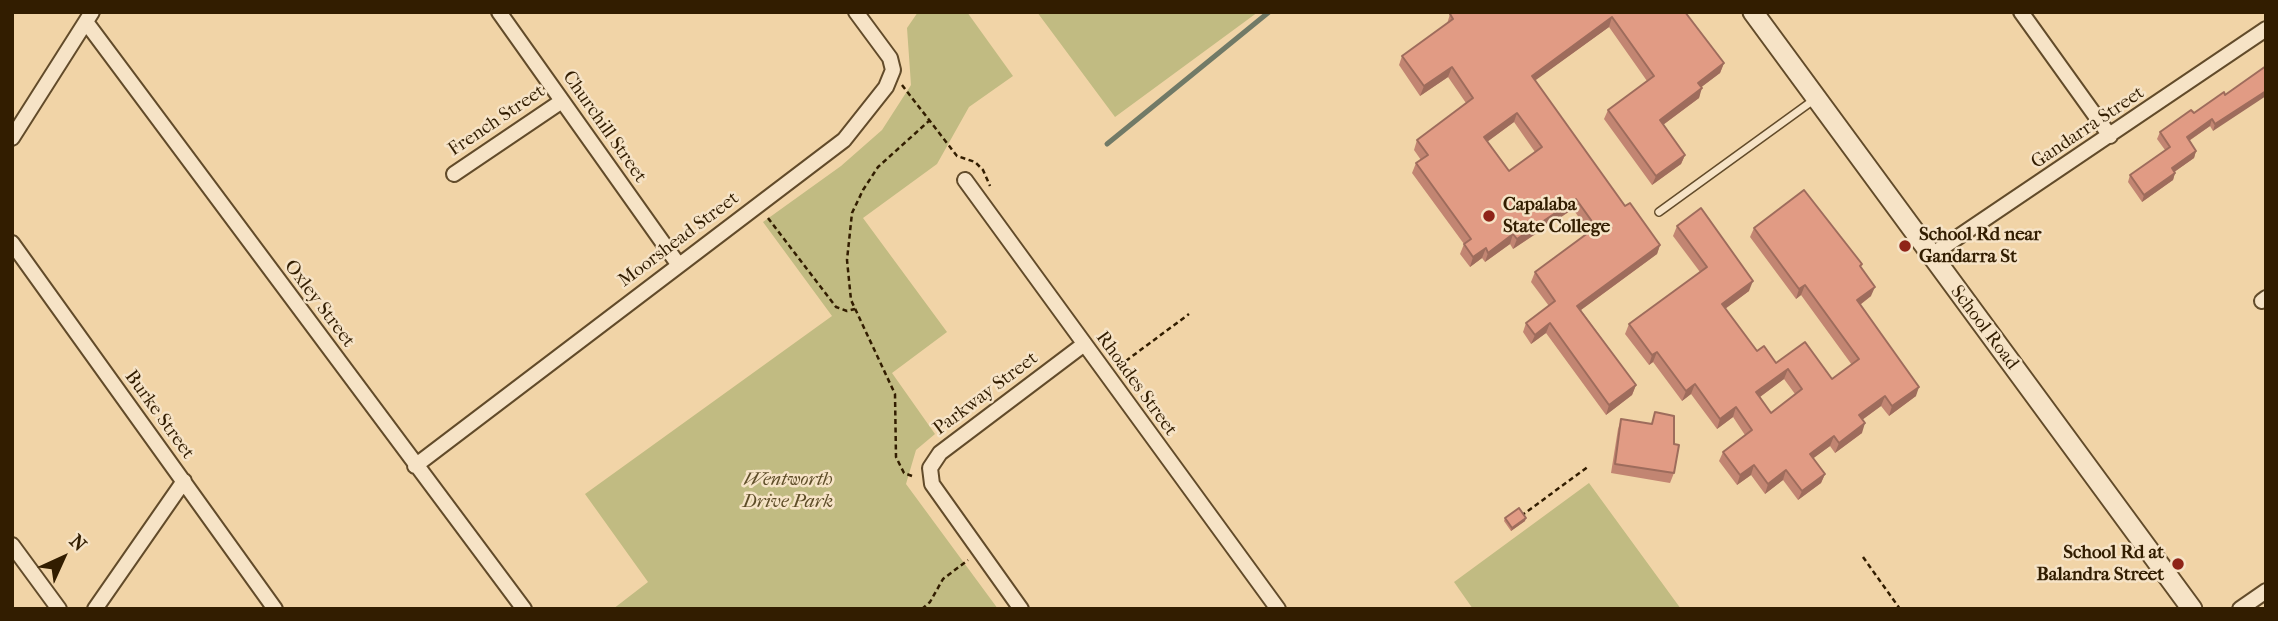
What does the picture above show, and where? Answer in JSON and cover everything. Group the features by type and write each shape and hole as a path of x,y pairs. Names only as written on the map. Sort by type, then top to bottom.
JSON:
{"street":[{"name":"Churchill Street","path":"499,12 678,264"},
{"name":"Moorshead Street","path":"415,466 844,140 886,87 892,70 890,58 856,12"},
{"name":"School Road","path":"1753,12 2192,609"},
{"path":"2021,12 2110,136"},
{"path":"12,138 89,17"},
{"name":"Oxley Street","path":"89,17 415,466 524,609"},
{"name":"Gandarra Street","path":"1930,256 2266,29"},
{"name":"French Street","path":"454,174 562,101"},
{"name":"Rhoades Street","path":"965,180 1278,609"},
{"name":"Burke Street","path":"12,243 275,609"},
{"name":"Parkway Street","path":"1021,609 932,484 930,468 940,453 1083,345"},
{"path":"95,609 184,481"},
{"path":"12,545 59,609"},
{"path":"2240,609 2266,591"}],"lane":[{"path":"1659,212 1816,98"}],"path":[{"path":"912,476 904,473 896,457 895,394 850,300 847,260 852,213 878,167 930,120"},
{"path":"756,206 776,227 836,307 847,311 855,309"},
{"path":"1118,367 1189,314"},
{"path":"1521,516 1589,466"},
{"path":"1863,557 1900,609"},
{"path":"922,609 930,602 943,579 968,560"}],"green space":[{"name":"Wentworth Drive Park","path":"918,12 967,12 1013,76 969,107 937,164 863,218 947,332 892,373 935,434 916,450 906,484 998,609 613,609 648,582 585,494 832,316 763,222 841,166 882,130 911,85 907,28"},
{"path":"1037,12 1258,12 1115,117"},
{"path":"1589,483 1681,609 1473,609 1454,582"}],"building":[{"path":"1685,12 1724,63 1698,83 1702,88 1660,120 1685,155 1656,176 1608,110 1654,76 1612,17 1532,76 1625,206 1630,203 1660,245 1577,306 1636,385 1609,405 1550,323 1535,335 1526,323 1555,301 1535,272 1596,227 1576,199 1517,239 1513,234 1488,253 1486,248 1473,257 1464,244 1471,239 1416,163 1428,155 1417,140 1473,98 1452,67 1424,86 1402,56 1453,19 1450,14","holes":["1517,113 1542,147 1509,171 1484,137"]},
{"path":"2266,66 2266,91 2215,124 2212,119 2187,137 2196,151 2172,168 2175,173 2144,195 2130,175 2170,147 2160,132 2191,110 2194,113 2224,92 2225,95"},
{"path":"1804,190 1862,264 1860,266 1875,287 1857,300 1919,387 1892,406 1885,396 1859,415 1865,423 1839,443 1834,436 1810,454 1825,474 1802,491 1786,470 1768,484 1754,465 1740,475 1723,452 1752,430 1736,407 1720,419 1695,384 1686,391 1657,352 1652,355 1629,324 1707,267 1677,226 1701,208 1753,281 1722,304 1757,351 1764,346 1776,363 1805,342 1832,379 1859,359 1805,285 1799,289 1754,228","holes":["1788,369 1802,389 1771,413 1756,392"]},
{"path":"1655,412 1674,416 1674,444 1679,445 1674,473 1615,464 1621,419 1652,424"},
{"path":"1519,508 1526,518 1512,528 1505,518"}],"waterway":[{"path":"1107,144 1269,12"}],"place":[{"name":"Capalaba State College","path":"1489,216"},
{"name":"School Rd near Gandarra St","path":"1905,246"},
{"name":"School Rd at Balandra Street","path":"2178,564"}]}
